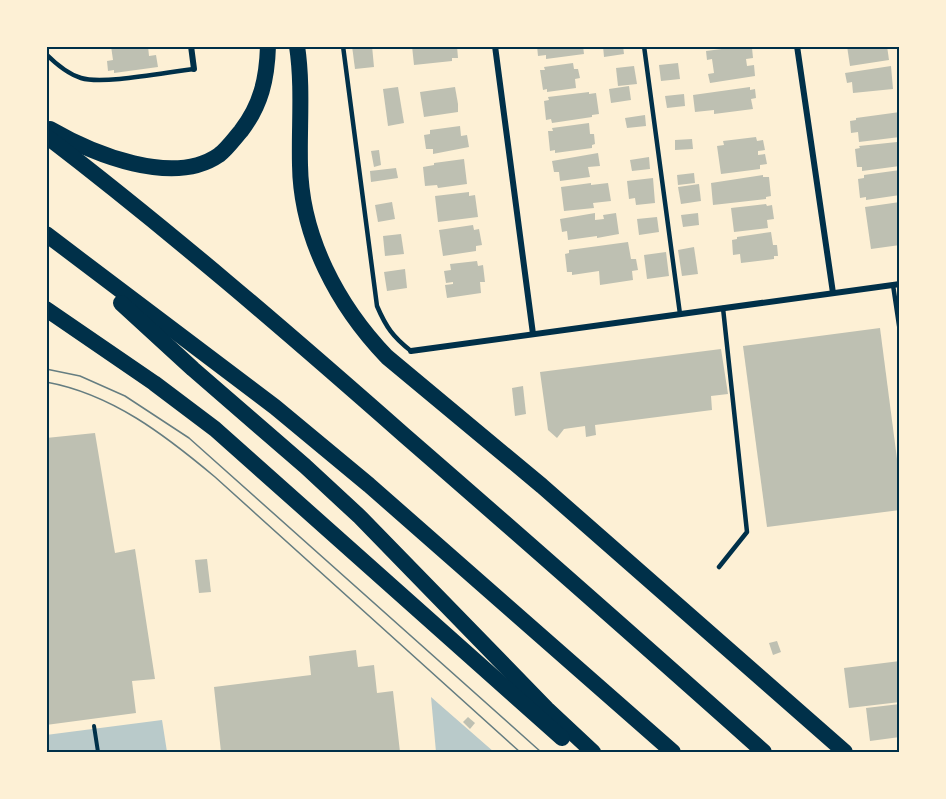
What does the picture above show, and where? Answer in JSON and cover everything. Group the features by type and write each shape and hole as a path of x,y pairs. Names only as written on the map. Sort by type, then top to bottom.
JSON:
{"highway":[{"path":"46,127 101,154 127,163 176,168 199,163 218,155 251,118 262,95 268,71 268,46"},
{"path":"297,46 300,70 302,198 310,229 333,282 345,305 366,335 387,357 542,486 845,753"},
{"path":"46,136 132,202 339,377 764,753"},
{"path":"51,238 193,369 360,517 592,753"},
{"path":"51,238 300,428 369,485 673,753"},
{"path":"52,313 215,429 578,753"}],"street":[{"path":"190,46 194,69"},
{"path":"495,46 533,334"},
{"path":"797,46 832,293"},
{"path":"411,351 896,284"}],"lane":[{"path":"343,46 377,306 394,338 411,351"},
{"path":"644,46 680,314"},
{"path":"46,54 68,72 83,79 105,80 194,69"},
{"path":"896,284 900,332"},
{"path":"719,567 747,532 723,308"}],"path":[{"path":"94,726 98,753"}],"shaded area":[{"path":"431,697 439,704 494,752 436,752"},
{"path":"162,720 167,752 47,752 46,735"}],"building":[{"path":"111,46 148,46 149,56 156,55 158,67 114,73 114,70 108,71 107,61 113,60"},
{"path":"352,46 372,46 374,67 355,69"},
{"path":"412,46 457,46 458,58 452,58 452,61 414,65"},
{"path":"537,46 583,46 584,54 546,59 546,55 538,56"},
{"path":"603,46 623,46 624,54 604,57"},
{"path":"745,46 745,48 752,48 753,58 746,59 747,66 754,65 755,76 710,83 708,74 714,73 712,59 707,60 706,51"},
{"path":"847,46 887,46 889,60 850,66"},
{"path":"573,63 574,69 578,69 580,78 575,79 576,88 547,92 547,89 543,90 540,70 545,70 544,67"},
{"path":"678,63 680,79 661,81 659,65"},
{"path":"634,66 637,84 618,86 616,68"},
{"path":"891,66 893,89 853,93 852,82 847,83 845,73"},
{"path":"629,86 631,100 611,103 609,89"},
{"path":"398,87 404,123 388,126 383,89"},
{"path":"455,87 458,112 424,117 420,92"},
{"path":"750,87 750,90 755,89 756,98 751,99 753,109 714,114 714,110 695,112 693,95"},
{"path":"589,92 589,94 596,93 599,114 552,123 551,119 546,120 544,101 549,100 548,97"},
{"path":"684,94 685,106 667,108 665,96"},
{"path":"900,112 900,137 859,142 858,132 851,133 850,121 856,118"},
{"path":"645,115 646,126 627,128 625,118"},
{"path":"589,123 590,134 594,134 595,144 592,148 555,153 555,150 550,151 548,131 553,131 552,128"},
{"path":"460,126 461,136 467,135 469,147 433,154 433,149 426,149 424,135 430,134 430,130"},
{"path":"756,137 757,141 763,140 765,150 758,151 758,155 765,154 767,164 760,165 760,169 721,174 717,146 724,145 723,141"},
{"path":"692,139 693,149 675,150 675,140"},
{"path":"897,142 900,166 862,171 862,167 857,167 855,149 860,148 859,146"},
{"path":"379,150 381,165 374,167 371,151"},
{"path":"598,153 600,166 588,167 590,177 560,181 559,172 554,172 552,161"},
{"path":"649,157 650,169 632,171 630,160"},
{"path":"464,159 467,184 438,188 437,185 425,186 423,167 434,165 434,163"},
{"path":"396,168 398,178 371,182 370,171"},
{"path":"900,170 900,195 866,200 866,197 860,198 858,179 864,178 864,175"},
{"path":"694,173 695,183 678,185 677,175"},
{"path":"763,175 763,177 769,177 771,196 766,199 713,205 711,183"},
{"path":"653,178 655,203 636,205 635,198 629,199 627,181"},
{"path":"591,183 591,185 608,183 611,201 593,203 594,208 564,211 561,187"},
{"path":"699,184 701,201 681,204 678,187"},
{"path":"469,192 469,196 475,195 478,217 438,222 435,196"},
{"path":"392,202 395,219 378,222 375,205"},
{"path":"900,202 900,245 871,249 865,207"},
{"path":"766,204 767,206 772,205 774,219 767,220 768,228 734,232 731,208"},
{"path":"595,213 595,220 604,219 603,215 616,213 619,234 568,240 567,231 562,232 560,219"},
{"path":"698,213 699,225 683,227 681,215"},
{"path":"657,217 659,232 639,235 637,219"},
{"path":"473,225 474,230 479,229 482,245 476,246 476,251 443,256 439,230"},
{"path":"771,232 773,245 777,245 778,256 774,256 774,259 741,263 740,254 733,255 732,240 737,237"},
{"path":"401,234 404,254 385,256 383,236"},
{"path":"628,242 631,259 636,259 638,270 632,271 633,280 600,285 599,271 572,275 572,272 567,272 565,254 569,253 569,250"},
{"path":"694,247 698,274 682,276 678,250"},
{"path":"666,252 669,276 647,279 644,255"},
{"path":"477,261 478,266 483,265 485,282 480,282 481,293 447,298 445,285 453,284 453,282 446,283 444,271 451,270 450,264"},
{"path":"405,269 407,288 387,291 384,272"},
{"path":"880,328 900,482 900,510 767,527 743,346"},
{"path":"721,349 728,394 711,396 712,410 595,425 596,435 586,437 585,426 564,429 557,438 548,430 540,372"},
{"path":"523,386 526,414 515,416 512,388"},
{"path":"95,433 115,553 135,549 155,679 132,681 136,713 46,725 46,438"},
{"path":"207,559 211,592 199,593 195,560"},
{"path":"777,641 781,652 773,655 769,643"},
{"path":"356,650 358,667 374,665 377,693 393,691 400,752 221,752 214,687 311,675 309,656"},
{"path":"900,661 900,702 849,708 844,668"},
{"path":"900,704 900,737 870,741 866,708"},
{"path":"468,717 475,723 470,729 463,722"}],"tram line":[{"path":"46,369 80,376 125,396 189,438 541,752"},
{"path":"46,382 70,388 115,406 177,446 215,477 520,752"}]}
